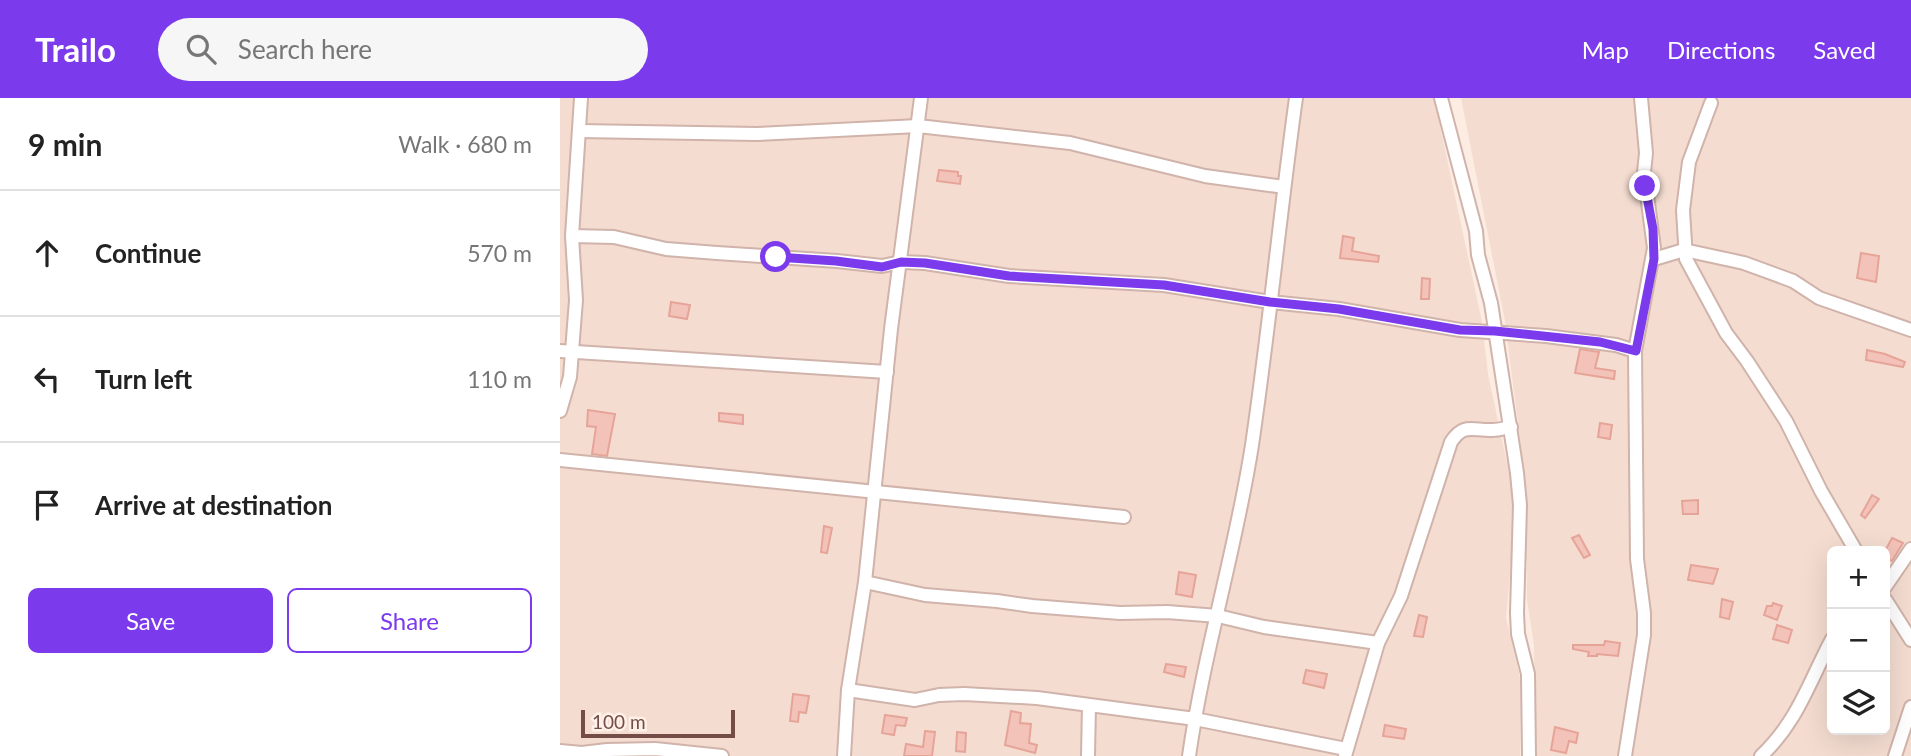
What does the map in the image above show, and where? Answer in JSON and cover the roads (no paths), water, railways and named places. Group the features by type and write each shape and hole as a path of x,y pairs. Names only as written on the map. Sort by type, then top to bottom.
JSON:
{"street":[{"path":"560,411 569,377 566,351 576,300 572,236 581,98"},
{"path":"844,756 848,690 865,582 887,372 921,98"},
{"path":"1189,756 1252,447 1296,98"},
{"path":"1441,98 1474,222 1478,256 1486,283 1511,427 1520,505 1517,613 1518,634 1529,684 1529,756"},
{"path":"1625,756 1644,635 1644,612 1637,559 1636,351 1654,259 1653,229 1644,172 1645,124 1641,98"},
{"path":"1645,124 1652,98"},
{"path":"1711,103 1689,162 1684,189 1684,250 1691,269 1726,333 1786,421 1821,491 1853,546"},
{"path":"579,131 757,134 918,126 1070,143 1205,176 1284,187"},
{"path":"572,236 614,237 666,249 836,261 882,267 901,262 925,263 1009,276 1164,285 1270,302 1339,309 1460,330 1495,331 1616,345 1636,351"},
{"path":"1654,259 1684,250 1744,264 1793,281 1819,298 1911,330"},
{"path":"566,351 887,372"},
{"path":"848,690 906,700 964,694 1037,698 1195,719 1346,752 1378,643 1401,596 1451,442 1457,433 1464,429 1494,430 1511,427"},
{"path":"560,460 1124,517"},
{"path":"1890,580 1911,549"},
{"path":"865,582 925,596 997,600 1032,606 1120,613 1167,612 1218,616 1264,627 1378,643"},
{"path":"1890,607 1911,640"},
{"path":"1761,756 1798,711 1827,650"},
{"path":"1088,756 1089,705"},
{"path":"1895,756 1911,707"},
{"path":"560,751 582,753 655,749 722,756"}]}
